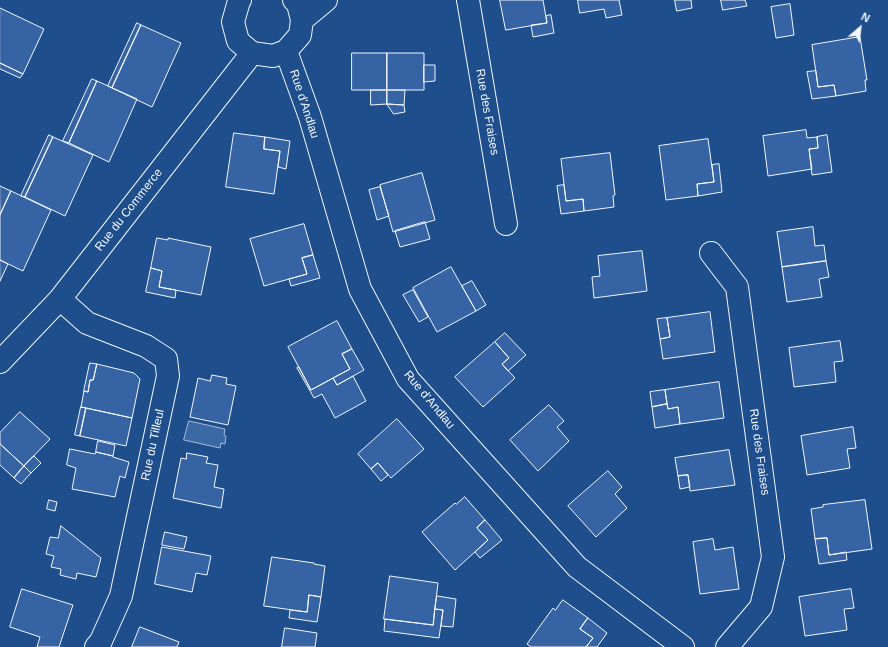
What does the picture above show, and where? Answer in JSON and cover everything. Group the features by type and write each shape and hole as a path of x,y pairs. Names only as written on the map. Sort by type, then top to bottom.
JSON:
{"street":[{"path":"236,0 233,22 238,41 252,53 273,56 286,51 300,35 302,20 298,4 294,0"},
{"path":"302,20 326,0"},
{"name":"Rue des Fraises","path":"468,0 506,224"},
{"name":"Rue d'Andlau","path":"286,51 310,118 360,289 408,379 577,567 682,647"},
{"name":"Rue du Commerce","path":"0,362 60,299 252,53"},
{"name":"Rue des Fraises","path":"711,253 737,287 773,557 760,607 727,647"},
{"name":"Rue du Tilleul","path":"60,299 87,323 146,346 166,359 168,376 121,596 101,640 96,647"}],"water":[{"path":"189,421 225,429 225,444 221,443 220,448 184,440"}],"building":[{"path":"500,0 543,0 547,23 506,30"},
{"path":"578,0 619,0 622,15 606,18 604,9 580,13"},
{"path":"675,0 691,0 692,8 677,11"},
{"path":"721,0 745,0 747,6 723,10"},
{"path":"790,4 794,35 776,38 771,7"},
{"path":"0,8 44,29 23,74 0,63"},
{"path":"551,15 554,33 533,37 531,25 547,23 546,16"},
{"path":"137,23 141,25 112,88 108,86"},
{"path":"141,25 181,43 152,107 112,88"},
{"path":"860,37 867,80 865,80 866,91 836,96 834,85 818,87 812,45"},
{"path":"352,53 387,53 387,90 352,90"},
{"path":"387,53 424,53 424,90 387,90"},
{"path":"0,63 23,74 20,78 0,69"},
{"path":"424,65 435,65 435,81 424,82"},
{"path":"816,71 818,87 834,85 836,96 812,99 807,72"},
{"path":"92,79 97,81 69,143 63,141"},
{"path":"97,81 137,99 109,162 69,143"},
{"path":"371,90 387,90 387,104 371,105"},
{"path":"387,90 405,90 404,105 387,104"},
{"path":"387,104 404,105 405,112 394,114"},
{"path":"806,130 807,138 817,137 818,148 809,149 812,169 768,176 763,136"},
{"path":"234,133 265,137 264,149 280,151 274,194 226,187"},
{"path":"49,135 53,137 25,197 21,196"},
{"path":"827,135 832,172 812,175 809,149 818,148 817,137"},
{"path":"53,137 93,155 65,216 25,197"},
{"path":"265,137 290,141 286,169 278,167 280,151 264,149"},
{"path":"708,139 714,182 697,184 698,196 666,200 659,146"},
{"path":"610,153 615,195 613,196 614,207 584,211 583,199 566,201 561,159"},
{"path":"719,164 722,192 698,196 697,184 714,182 712,165"},
{"path":"422,173 435,220 393,232 380,185"},
{"path":"564,185 566,201 583,199 584,211 561,214 557,186"},
{"path":"0,186 11,191 0,215"},
{"path":"380,187 389,216 377,220 369,190"},
{"path":"11,191 51,210 23,271 0,260 0,215"},
{"path":"425,222 430,239 400,247 395,231"},
{"path":"304,224 313,255 302,258 307,274 264,286 250,239"},
{"path":"813,227 815,246 824,245 826,261 782,267 777,232"},
{"path":"157,238 168,240 168,238 211,247 201,295 159,287 162,271 151,268"},
{"path":"642,251 647,291 594,298 592,277 600,276 598,256"},
{"path":"313,255 320,278 291,286 289,279 307,274 302,258"},
{"path":"0,260 8,264 0,281"},
{"path":"826,261 829,277 819,279 822,297 787,302 782,267"},
{"path":"451,267 476,311 437,332 413,288"},
{"path":"151,268 162,271 159,287 176,290 175,298 146,292"},
{"path":"472,281 486,305 476,311 462,286"},
{"path":"413,290 428,317 419,322 403,295"},
{"path":"710,312 715,352 663,359 660,339 670,337 667,318"},
{"path":"667,318 670,337 660,339 657,319"},
{"path":"337,321 352,349 342,354 350,369 311,390 288,347"},
{"path":"505,333 526,355 508,371 502,364 509,358 495,342"},
{"path":"840,341 843,361 834,362 836,382 794,387 789,348"},
{"path":"495,342 509,358 502,364 515,378 483,407 455,377"},
{"path":"352,349 364,370 337,385 333,378 350,369 342,354"},
{"path":"90,363 97,364 93,380 90,380 88,392 84,391"},
{"path":"97,364 134,373 140,379 132,418 81,407 84,391 88,392 90,380 93,380"},
{"path":"299,367 311,390 333,378 337,385 353,376 366,401 335,418 322,394 314,398 297,368"},
{"path":"212,375 227,378 226,384 236,386 228,425 190,417 198,378 210,381"},
{"path":"719,382 724,418 680,424 678,407 668,409 665,390"},
{"path":"665,390 667,404 652,407 650,392"},
{"path":"667,404 668,409 678,407 680,424 655,428 652,407"},
{"path":"549,405 564,421 557,427 569,441 538,471 510,440"},
{"path":"81,407 86,408 80,436 75,435"},
{"path":"86,408 132,418 126,446 80,436"},
{"path":"20,412 50,439 24,466 0,444 0,433"},
{"path":"397,419 424,449 391,478 378,463 371,469 358,454"},
{"path":"853,427 856,448 847,449 850,468 807,475 801,436"},
{"path":"98,441 115,445 113,456 96,452"},
{"path":"0,444 24,466 14,478 0,465"},
{"path":"70,449 95,454 96,452 129,462 125,478 120,476 115,497 72,489 76,468 67,465"},
{"path":"729,450 735,485 690,491 688,475 678,476 675,458"},
{"path":"187,453 208,457 206,463 218,465 214,487 224,489 221,508 173,498 181,458 186,459"},
{"path":"34,456 41,463 31,473 24,466"},
{"path":"378,463 388,475 381,481 371,469"},
{"path":"24,466 31,473 21,484 14,478"},
{"path":"608,471 622,487 615,494 627,508 596,537 568,506"},
{"path":"688,475 690,487 680,489 678,476"},
{"path":"465,497 485,520 477,528 488,540 455,570 422,532 455,503 456,504"},
{"path":"49,500 57,502 55,511 47,509"},
{"path":"865,500 872,549 829,555 827,538 815,539 811,509 823,507 823,505"},
{"path":"485,520 502,540 480,558 475,552 488,540 477,528"},
{"path":"61,526 101,558 96,577 77,573 76,579 60,575 61,569 51,567 54,556 46,554 50,537 58,538"},
{"path":"165,532 187,537 184,549 162,545"},
{"path":"827,538 829,555 846,552 847,560 819,564 815,539"},
{"path":"713,539 715,550 733,547 739,589 700,594 693,542"},
{"path":"162,547 211,556 207,575 196,573 192,592 155,584"},
{"path":"272,557 325,566 321,597 309,595 307,612 264,606"},
{"path":"390,576 438,583 433,625 384,619"},
{"path":"22,589 73,605 59,647 37,647 40,637 10,627"},
{"path":"851,589 854,608 844,609 847,630 805,636 799,597"},
{"path":"309,595 321,597 317,622 289,618 290,610 307,612"},
{"path":"437,596 456,599 453,627 441,626 443,610 435,609"},
{"path":"563,600 588,618 580,629 593,638 586,647 531,647 527,644 553,608 555,610"},
{"path":"435,609 443,610 439,638 384,631 385,619 433,625"},
{"path":"588,618 607,633 597,647 586,647 593,638 580,629"},
{"path":"140,627 179,642 177,647 132,647"},
{"path":"285,628 317,633 315,647 282,647"}]}
